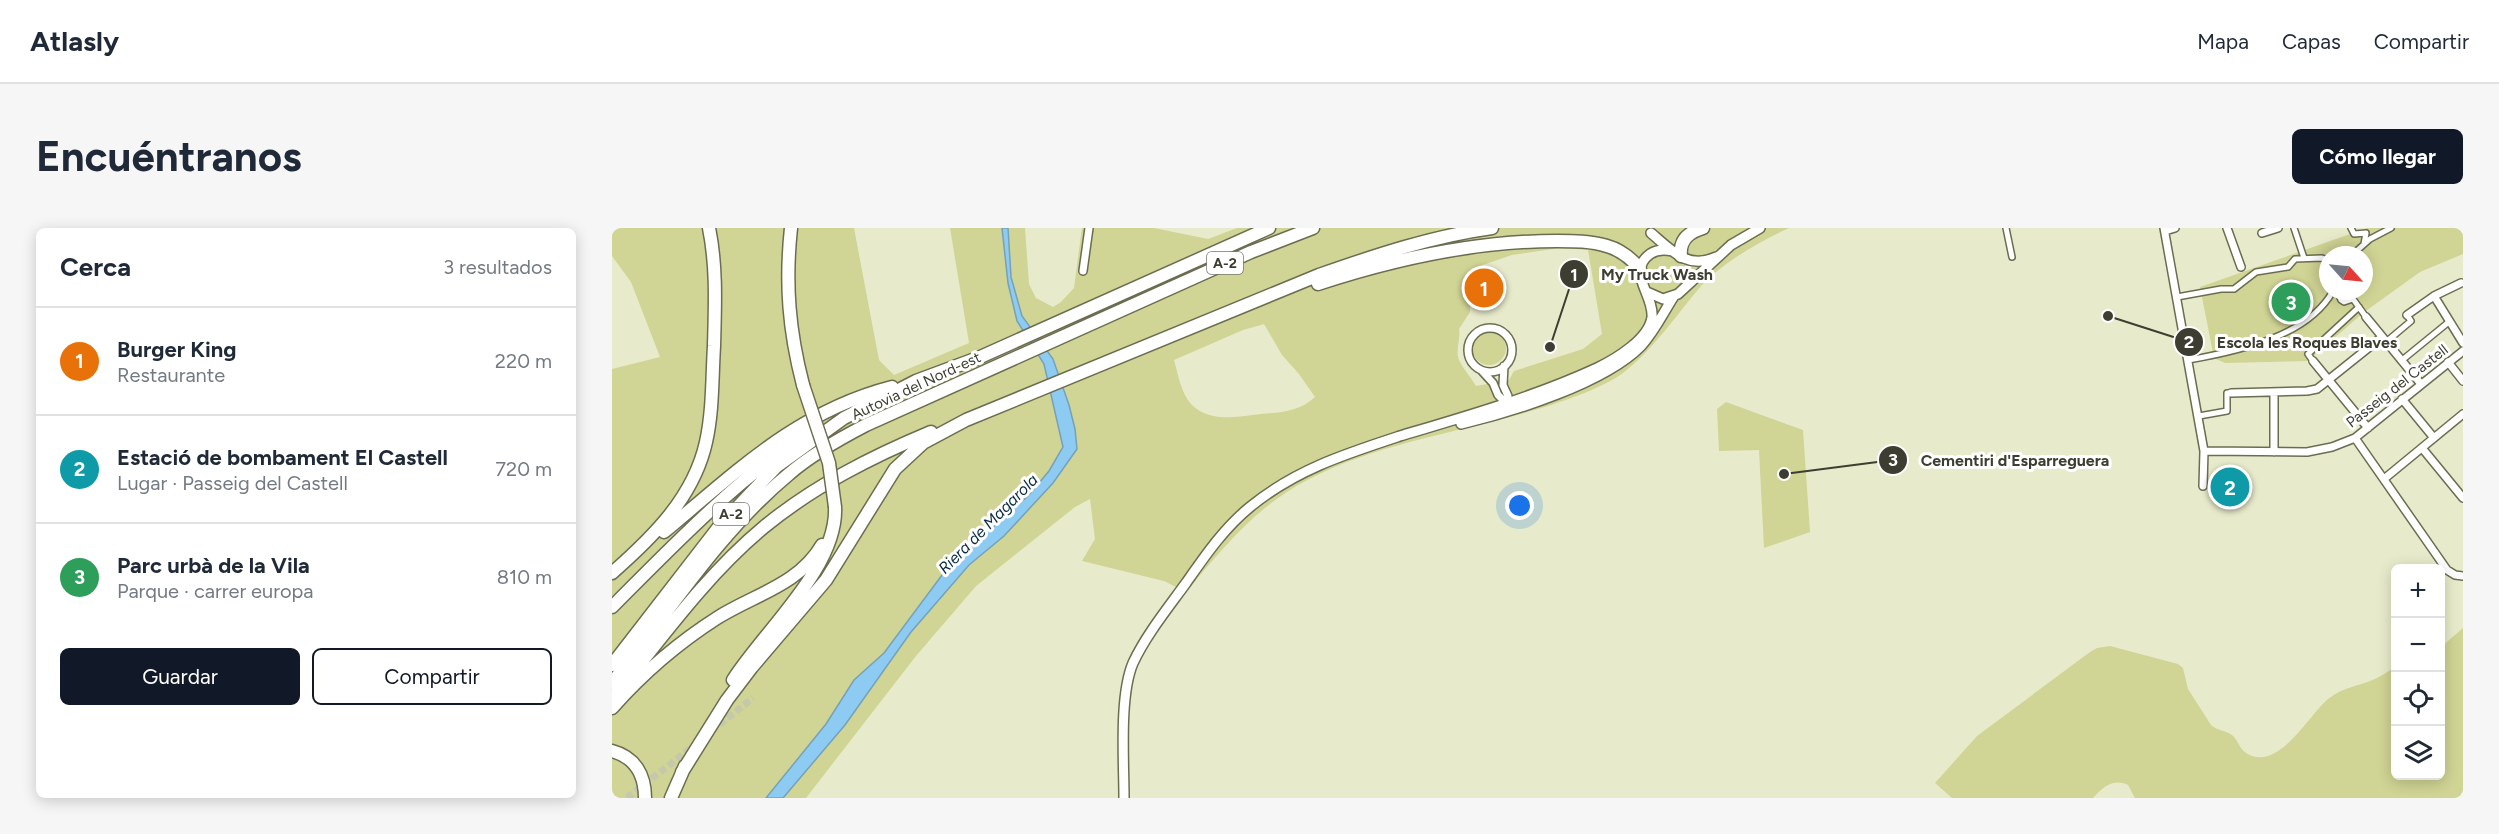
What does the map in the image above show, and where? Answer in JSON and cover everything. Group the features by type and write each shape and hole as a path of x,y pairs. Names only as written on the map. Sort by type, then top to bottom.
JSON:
{"highway":[{"path":"634,554 681,501 698,468 706,442 712,402 715,307 714,269 709,228"},
{"path":"671,798 690,753 741,667 822,560 833,531 835,507 829,463 803,385 787,296 791,228"},
{"name":"Autovia del Nord-est","path":"612,665 718,528 776,467 836,424 916,381 978,358 1269,228"},
{"name":"Autovia del Nord-est","path":"612,683 728,535 789,474 809,459 866,425 986,370 1260,248 1313,228"},
{"path":"682,772 727,700 826,580 895,469 923,443 966,420 1319,275 1424,241 1492,228"},
{"path":"1679,255 1685,237 1703,228"},
{"path":"1181,333 1331,280 1374,267 1451,251 1541,241 1580,241 1607,245 1622,251 1640,269"},
{"path":"612,573 742,465 795,428 850,401 916,381"},
{"path":"612,607 701,522 780,453 846,411 881,399"},
{"path":"612,699 694,597 764,528 809,493 850,469 894,447 954,422 966,420"},
{"path":"612,708 651,668 688,638 720,616 797,574 820,548 835,507"},
{"path":"612,751 626,757 638,768 643,779 645,798"}],"main road":[{"path":"1124,798 1125,714 1129,676 1141,649 1200,563 1236,520 1275,488 1325,461 1397,437 1526,401 1617,366 1643,344 1674,296 1719,255 1744,236 1760,228"},
{"path":"1650,231 1679,255 1689,274 1686,286"},
{"path":"1648,256 1650,231"},
{"path":"1489,413 1507,404 1526,401 1599,368 1624,353 1643,333 1650,321 1651,308 1647,292 1642,284 1640,269 1648,256 1656,251 1679,255 1699,263 1719,255"},
{"path":"1647,292 1663,299 1674,296"}],"street":[{"path":"1083,272 1089,228"},
{"path":"2006,228 2012,257"},
{"path":"2175,228 2165,230 2199,416 2204,451 2203,486"},
{"path":"2227,228 2241,267 2248,279"},
{"path":"2262,233 2278,228"},
{"path":"2294,228 2304,258"},
{"path":"2351,228 2354,234 2366,233 2364,244"},
{"path":"2364,244 2391,228"},
{"path":"2177,297 2221,289 2234,289 2256,272 2288,267 2295,259 2319,259"},
{"path":"2199,416 2227,411 2227,393 2307,392 2317,389 2411,321 2407,315 2434,296 2462,285"},
{"path":"2434,296 2463,343"},
{"path":"2189,360 2230,352 2269,340 2306,319 2326,300"},
{"path":"2354,300 2421,384"},
{"path":"2358,305 2308,354 2368,428"},
{"path":"2401,361 2450,321"},
{"path":"1482,370 1494,371 1504,366 1510,357 1511,344 1503,333 1488,328 1476,333 1468,350 1472,363 1482,370 1493,383 1498,395 1507,404"},
{"name":"Passeig del Castell","path":"2204,451 2307,452 2332,447 2355,438 2463,351"},
{"path":"2448,362 2463,381"},
{"path":"1504,366 1503,385 1508,393 1526,401"},
{"path":"2274,392 2274,452"},
{"path":"1507,404 1508,393"},
{"path":"1489,413 1498,395"},
{"path":"2402,399 2434,438"},
{"path":"2384,478 2462,417"},
{"path":"2355,438 2447,570 2459,576"},
{"path":"2422,447 2463,498"}],"green space":[{"path":"612,228 854,228 879,360 894,375 969,343 950,228 1002,228 1008,283 1017,321 1044,364 1063,447 1049,471 1028,496 948,567 884,653 854,680 826,724 766,798 612,798 612,369 660,357 631,282 612,256"},
{"path":"1008,228 1025,228 1029,284 1036,298 1053,307 1074,288 1082,228 1154,228 1208,239 1237,228 1789,228 1743,253 1711,276 1665,331 1623,373 1593,390 1553,404 1398,445 1321,473 1274,501 1250,521 1186,592 1164,581 1082,561 1095,539 1090,499 1075,507 976,586 916,656 806,798 783,798 845,725 911,632 969,565 1004,536 1053,483 1077,449 1069,405 1053,359 1022,316 1011,277","holes":["1560,248 1588,250 1602,334 1583,349 1514,371 1509,380 1476,386 1458,356 1459,329 1470,312 1471,269 1512,255","1264,324 1282,355 1315,397 1294,409 1228,417 1212,416 1191,404 1180,383 1174,360 1243,330"]},
{"path":"2367,228 2463,228 2463,254 2420,272 2363,313 2308,361 2225,363 2214,358 2200,287"},
{"path":"1489,331 1501,336 1506,348 1501,360 1489,365 1477,360 1472,348 1477,336"},
{"path":"1726,402 1803,430 1810,532 1764,548 1759,450 1719,451 1717,409"},
{"path":"2463,628 2463,798 2135,798 2128,785 2113,783 2093,798 1952,798 1935,783 1977,736 2090,652 2097,648 2110,646 2178,664 2183,668 2188,689 2211,725 2232,735 2246,753 2258,757 2270,755 2281,749 2334,695 2373,680 2391,670 2391,780 2445,780 2445,644"}],"water":[{"path":"1002,228 1008,228 1011,277 1022,316 1053,359 1069,405 1077,449 1053,483 1004,536 969,565 911,632 845,725 783,798 766,798 826,724 854,680 884,653 948,567 1028,496 1049,471 1063,447 1044,364 1017,321 1008,283"}],"tunnel":[{"path":"711,731 753,698"},
{"path":"627,798 696,744"}],"place":[{"name":"Burger King","path":"1484,288"},
{"name":"Parc urbà de la Vila","path":"2291,302"},
{"name":"Escola les Roques Blaves","path":"2108,316"},
{"name":"My Truck Wash","path":"1550,347"},
{"name":"Cementiri d'Esparreguera","path":"1784,474"},
{"name":"Estació de bombament El Castell","path":"2230,487"}],"water label":[{"name":"Riera de Magarola","path":"988,524"}]}
